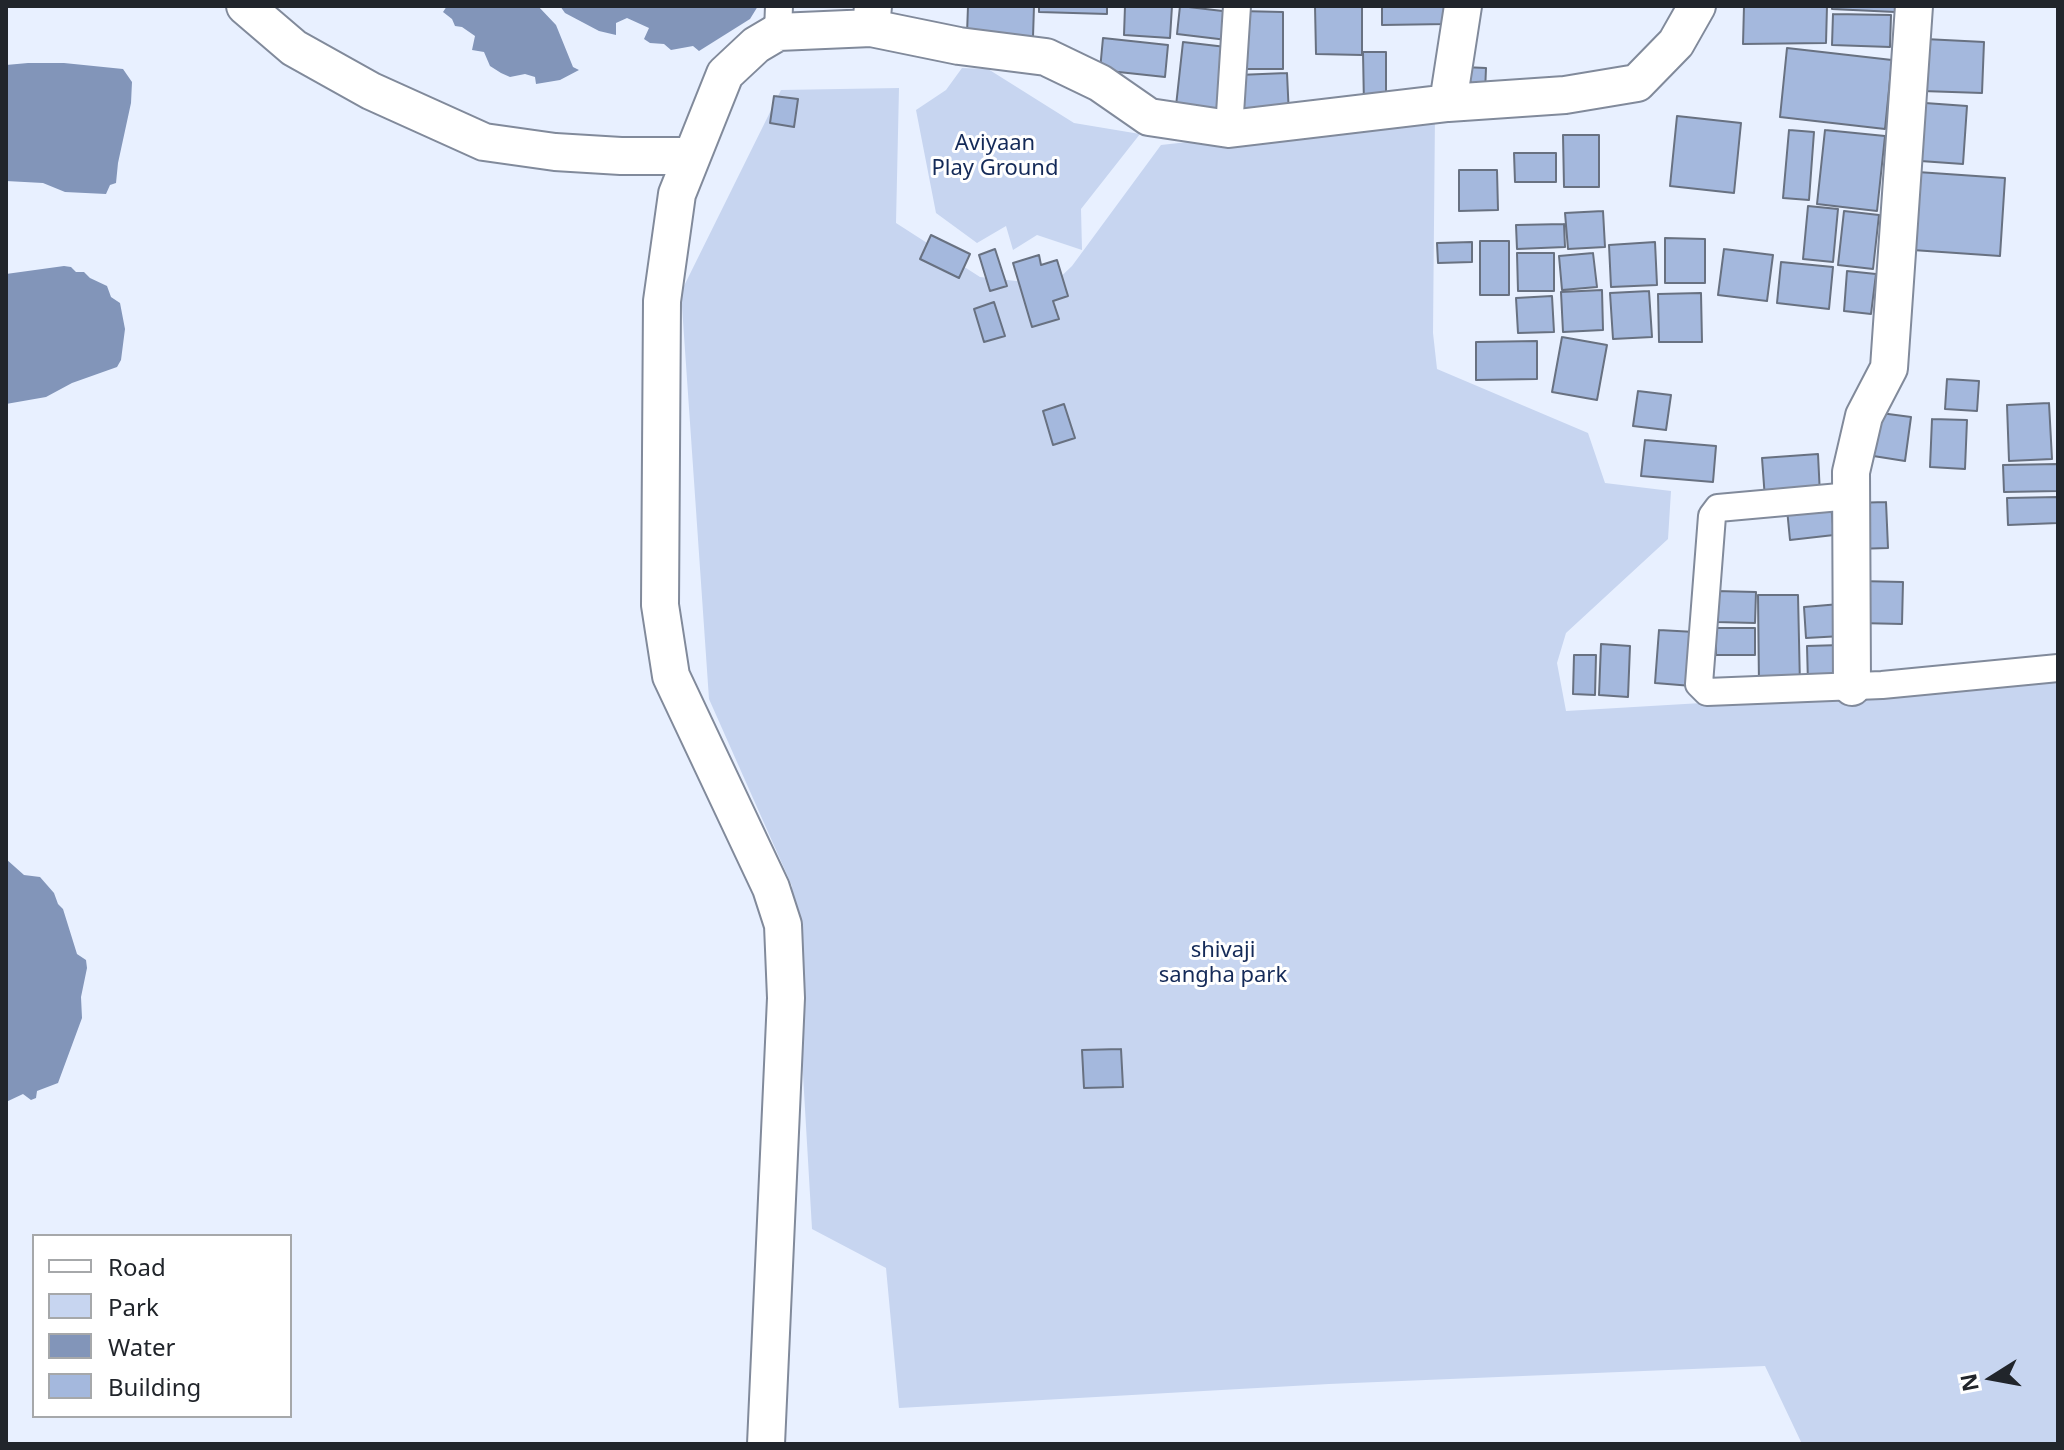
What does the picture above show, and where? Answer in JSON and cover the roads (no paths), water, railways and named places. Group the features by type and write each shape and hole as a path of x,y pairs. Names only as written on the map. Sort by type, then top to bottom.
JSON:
{"street":[{"path":"245,6 294,48 371,91 484,142 555,152 692,156"},
{"path":"1229,129 1237,6"},
{"path":"1448,103 1463,6"},
{"path":"766,1444 786,998 783,925 771,888 671,676 660,605 662,301 677,194 725,74 779,19 872,17 959,46 1046,57 1100,83 1149,117 1229,129 1448,103 1565,95 1637,83 1676,43 1697,6"},
{"path":"1852,687 1851,472 1864,416 1889,368 1914,6"},
{"path":"1851,496 1718,508 1712,516 1699,684 1707,692 1852,687 2058,668"}],"water":[{"path":"447,6 538,6 556,25 573,67 579,70 560,80 536,84 535,77 525,74 510,77 501,73 490,66 484,52 472,50 475,36 455,26 443,12"},
{"path":"560,6 758,6 750,19 699,51 693,46 671,50 664,44 650,43 644,39 649,28 627,18 616,23 616,35 599,31 565,13"},
{"path":"28,63 123,69 132,82 116,183 110,185 106,194 65,192 43,183 6,181 6,65"},
{"path":"64,266 84,272 107,286 111,297 120,303 125,329 121,360 117,367 72,383 46,397 6,404 6,274"},
{"path":"6,859 24,875 40,877 54,893 63,909 77,954 86,960 87,968 81,997 82,1018 58,1083 37,1091 36,1098 31,1100 23,1094 6,1102"}],"park label":[{"name":"Aviyaan Play Ground","path":"995,156"},
{"name":"shivaji sangha park","path":"1223,964"}]}
